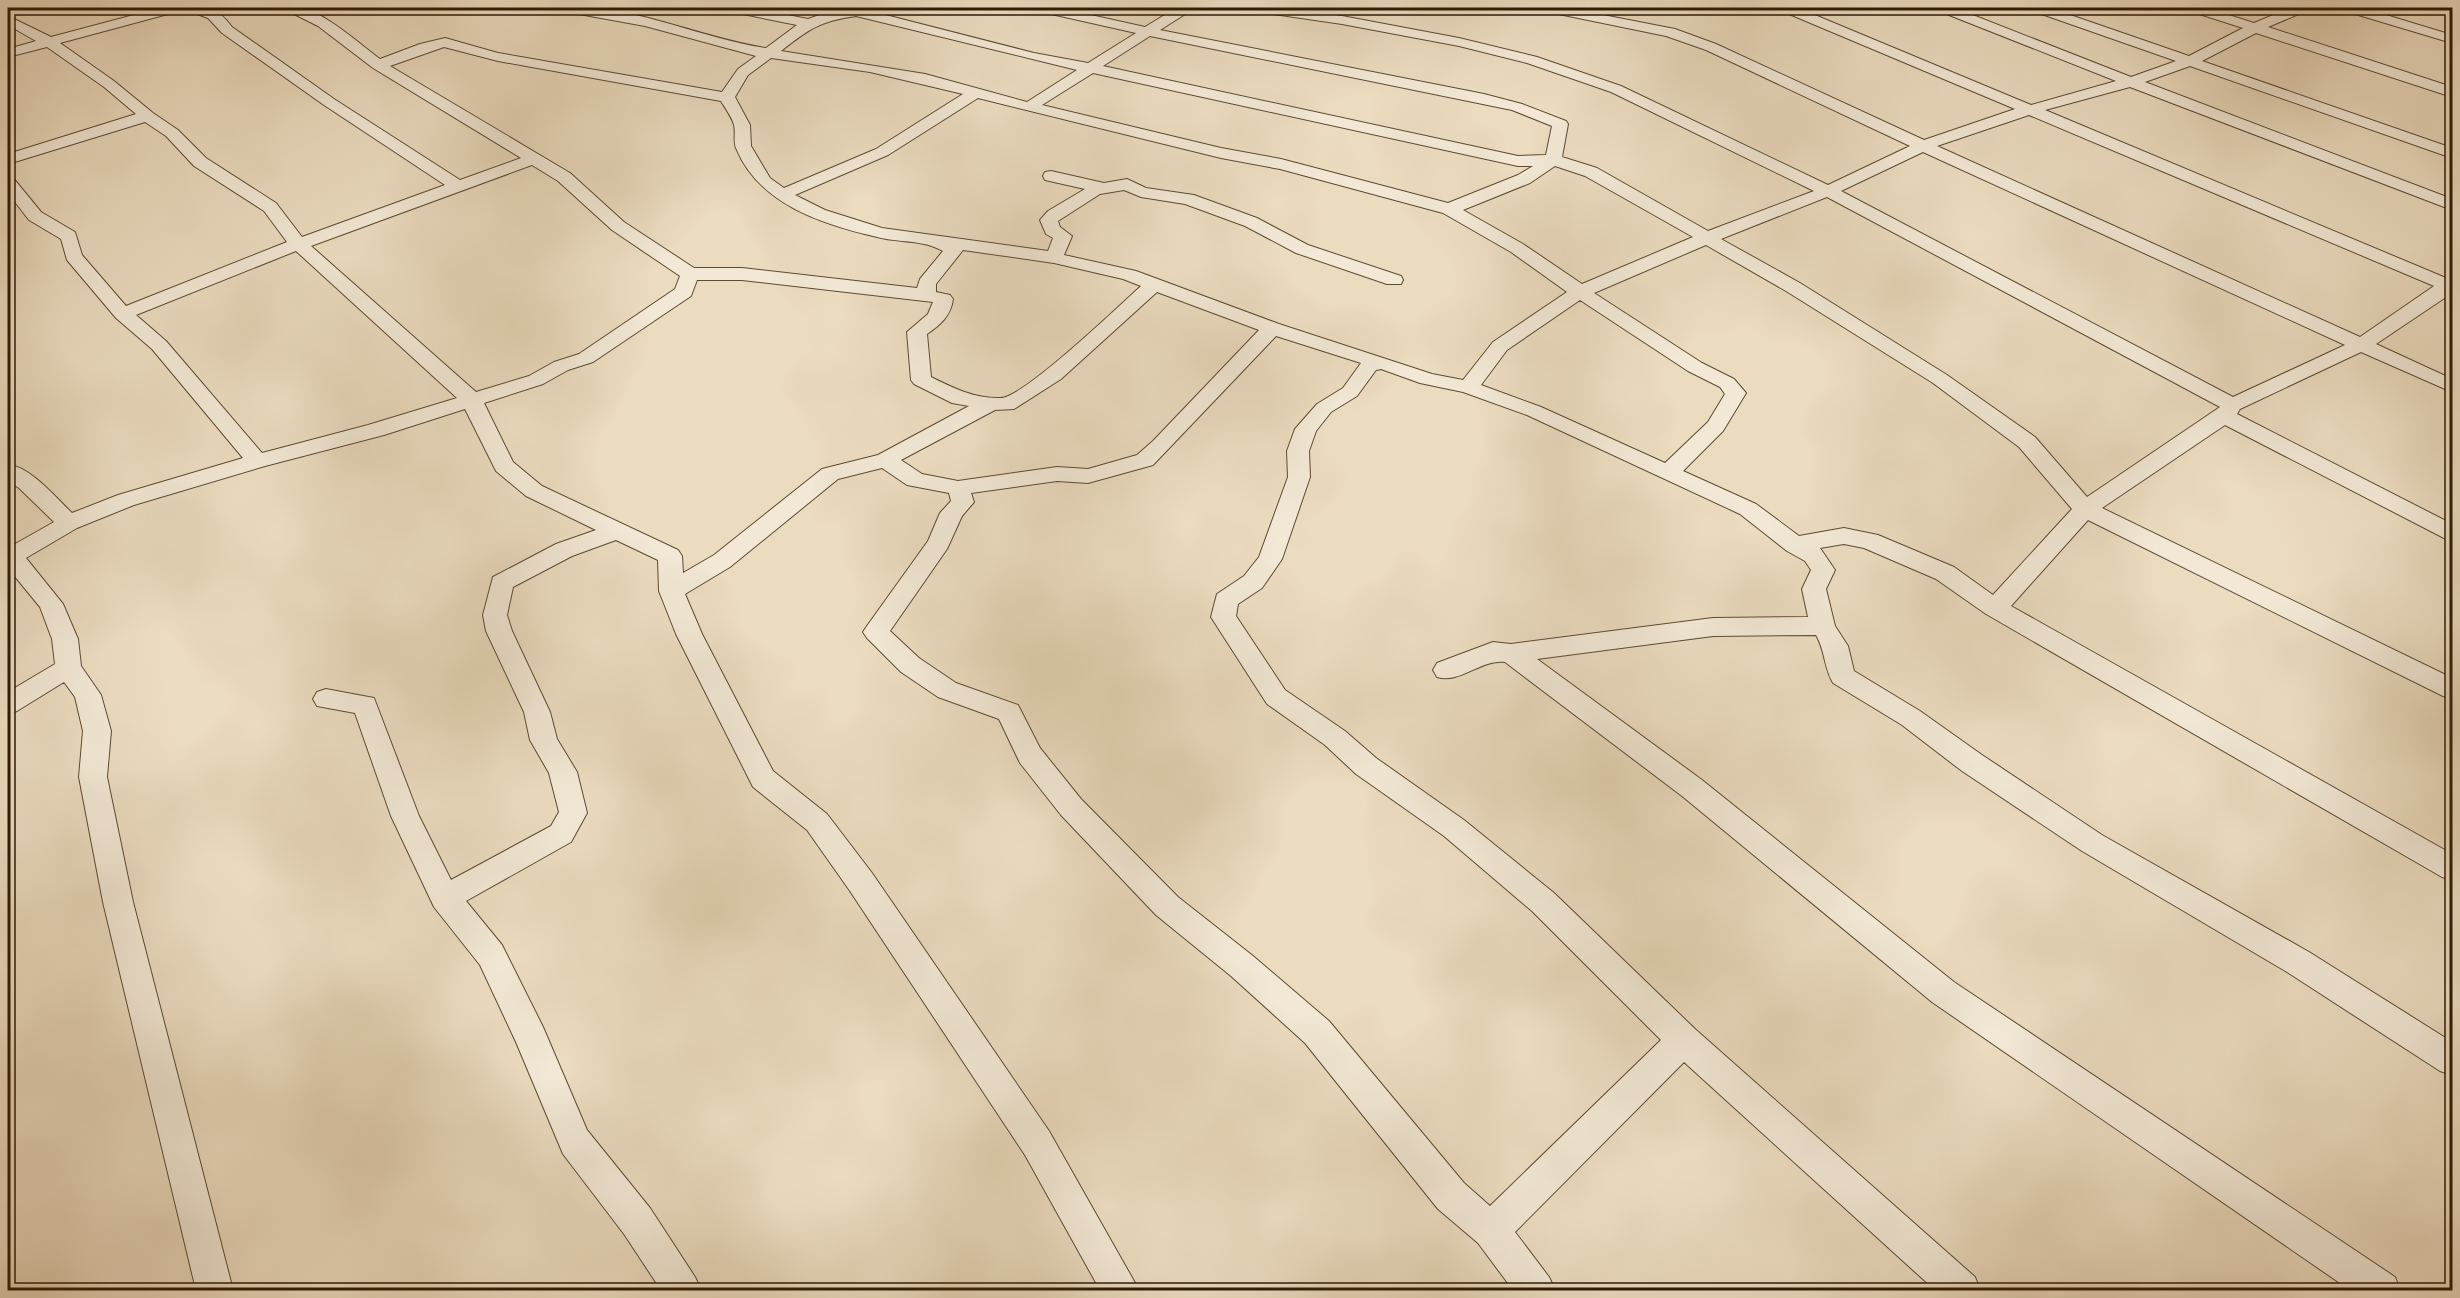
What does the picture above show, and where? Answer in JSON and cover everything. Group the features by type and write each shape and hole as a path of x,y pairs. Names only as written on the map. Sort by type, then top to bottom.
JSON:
{"street":[{"path":"8,53 171,8"},
{"path":"194,8 206,9 223,23 227,30 320,95 457,185"},
{"path":"568,8 647,22 708,40 770,54 870,68 925,79 1029,107 1221,153 1281,164 1449,209 1517,248 1695,367 1727,383 1736,393 1728,412 1702,444 1668,472"},
{"path":"734,8 809,23"},
{"path":"1043,8 1149,32 1517,106 1560,124 1553,160 1524,178 1449,209"},
{"path":"1029,107 1185,8"},
{"path":"1259,8 1347,14 1532,60 1637,97 1828,191 2452,533"},
{"path":"1549,8 1670,32 1711,47 1923,146 2452,386"},
{"path":"1787,8 2451,285"},
{"path":"1944,8 2452,205"},
{"path":"2038,8 2452,153"},
{"path":"2195,8 2452,92"},
{"path":"1468,387 1500,346 1580,292 1828,191 1923,146 2028,110 2131,82 2188,62 2256,27 2301,8"},
{"path":"2350,8 2452,39"},
{"path":"727,97 743,72 809,23 831,15 861,10 1089,69 1174,84 1251,104 1518,161 1553,160 1591,172 1793,287 1940,379 2027,442 2085,509 2452,689"},
{"path":"301,12 323,23 378,64 564,177 618,226 690,274 742,274 926,295 943,299 943,309 934,321 917,332 921,380 959,399 1007,405 1054,375 1154,284"},
{"path":"8,20 49,42 109,84 147,116 172,133 200,162 270,207 298,244 471,399 504,466 534,491 669,555 671,591 689,634 763,779 817,822 861,882 1037,1143 1120,1290"},
{"path":"378,64 425,46 446,42 456,47 498,57 727,97"},
{"path":"781,195 882,152 975,93"},
{"path":"727,97 742,125 743,146 764,181 781,195 819,214 853,226 940,243 972,245 1054,258 1129,275 1272,328 1427,379 1468,387 1534,411 1748,509 1795,545 1814,555 1822,570 1814,589 1824,626 1835,646 1842,676 1911,718 1972,763 2092,843 2298,962 2452,1060"},
{"path":"8,159 147,116"},
{"path":"123,314 298,244 533,159"},
{"path":"1051,176 1102,188"},
{"path":"8,183 34,216 69,236 74,256 123,314 159,345 257,461"},
{"path":"1054,258 1063,236 1052,230 1049,220 1102,188 1127,184 1141,192 1188,199 1251,222 1302,249 1394,280"},
{"path":"926,295 927,282 954,250 940,243"},
{"path":"214,1290 118,902 93,777 97,731 88,695 68,668 65,639 51,604 9,557 69,523 126,500 257,461 376,430 536,380 561,366 586,358 684,292 690,274"},
{"path":"1995,608 2085,509 2229,411 2363,345 2451,285"},
{"path":"886,460 915,480 958,488 1057,474 1088,476 1144,460 1161,446 1272,328"},
{"path":"1383,363 1370,364 1350,392 1324,408 1306,429 1298,451 1299,477 1270,559 1253,582 1226,600 1223,617 1276,697 1305,720 1335,738 1366,766 1455,828 1543,902 1683,1040 1962,1290"},
{"path":"671,591 722,561 830,474 886,460 919,440 992,403"},
{"path":"8,471 27,483 69,523"},
{"path":"958,488 963,502 952,513 939,543 876,632 910,665 947,690 1009,712 1030,755 1071,807 1167,906 1242,966 1317,1032 1451,1196 1491,1230 1536,1290"},
{"path":"445,898 561,834 573,813 563,772 544,740 537,712 497,623 495,615 502,584 564,550 619,530"},
{"path":"1795,545 1844,536 1870,541 1945,573 1995,608 2452,868"},
{"path":"1446,670 1494,651 1511,653 1713,627 1824,626"},
{"path":"1511,653 1692,788 1943,992 2382,1290"},
{"path":"8,704 68,668"},
{"path":"326,699 365,705 405,816 445,898 491,956 531,1038 575,1142 637,1221 682,1290"},
{"path":"1491,1230 1683,1040"}]}
